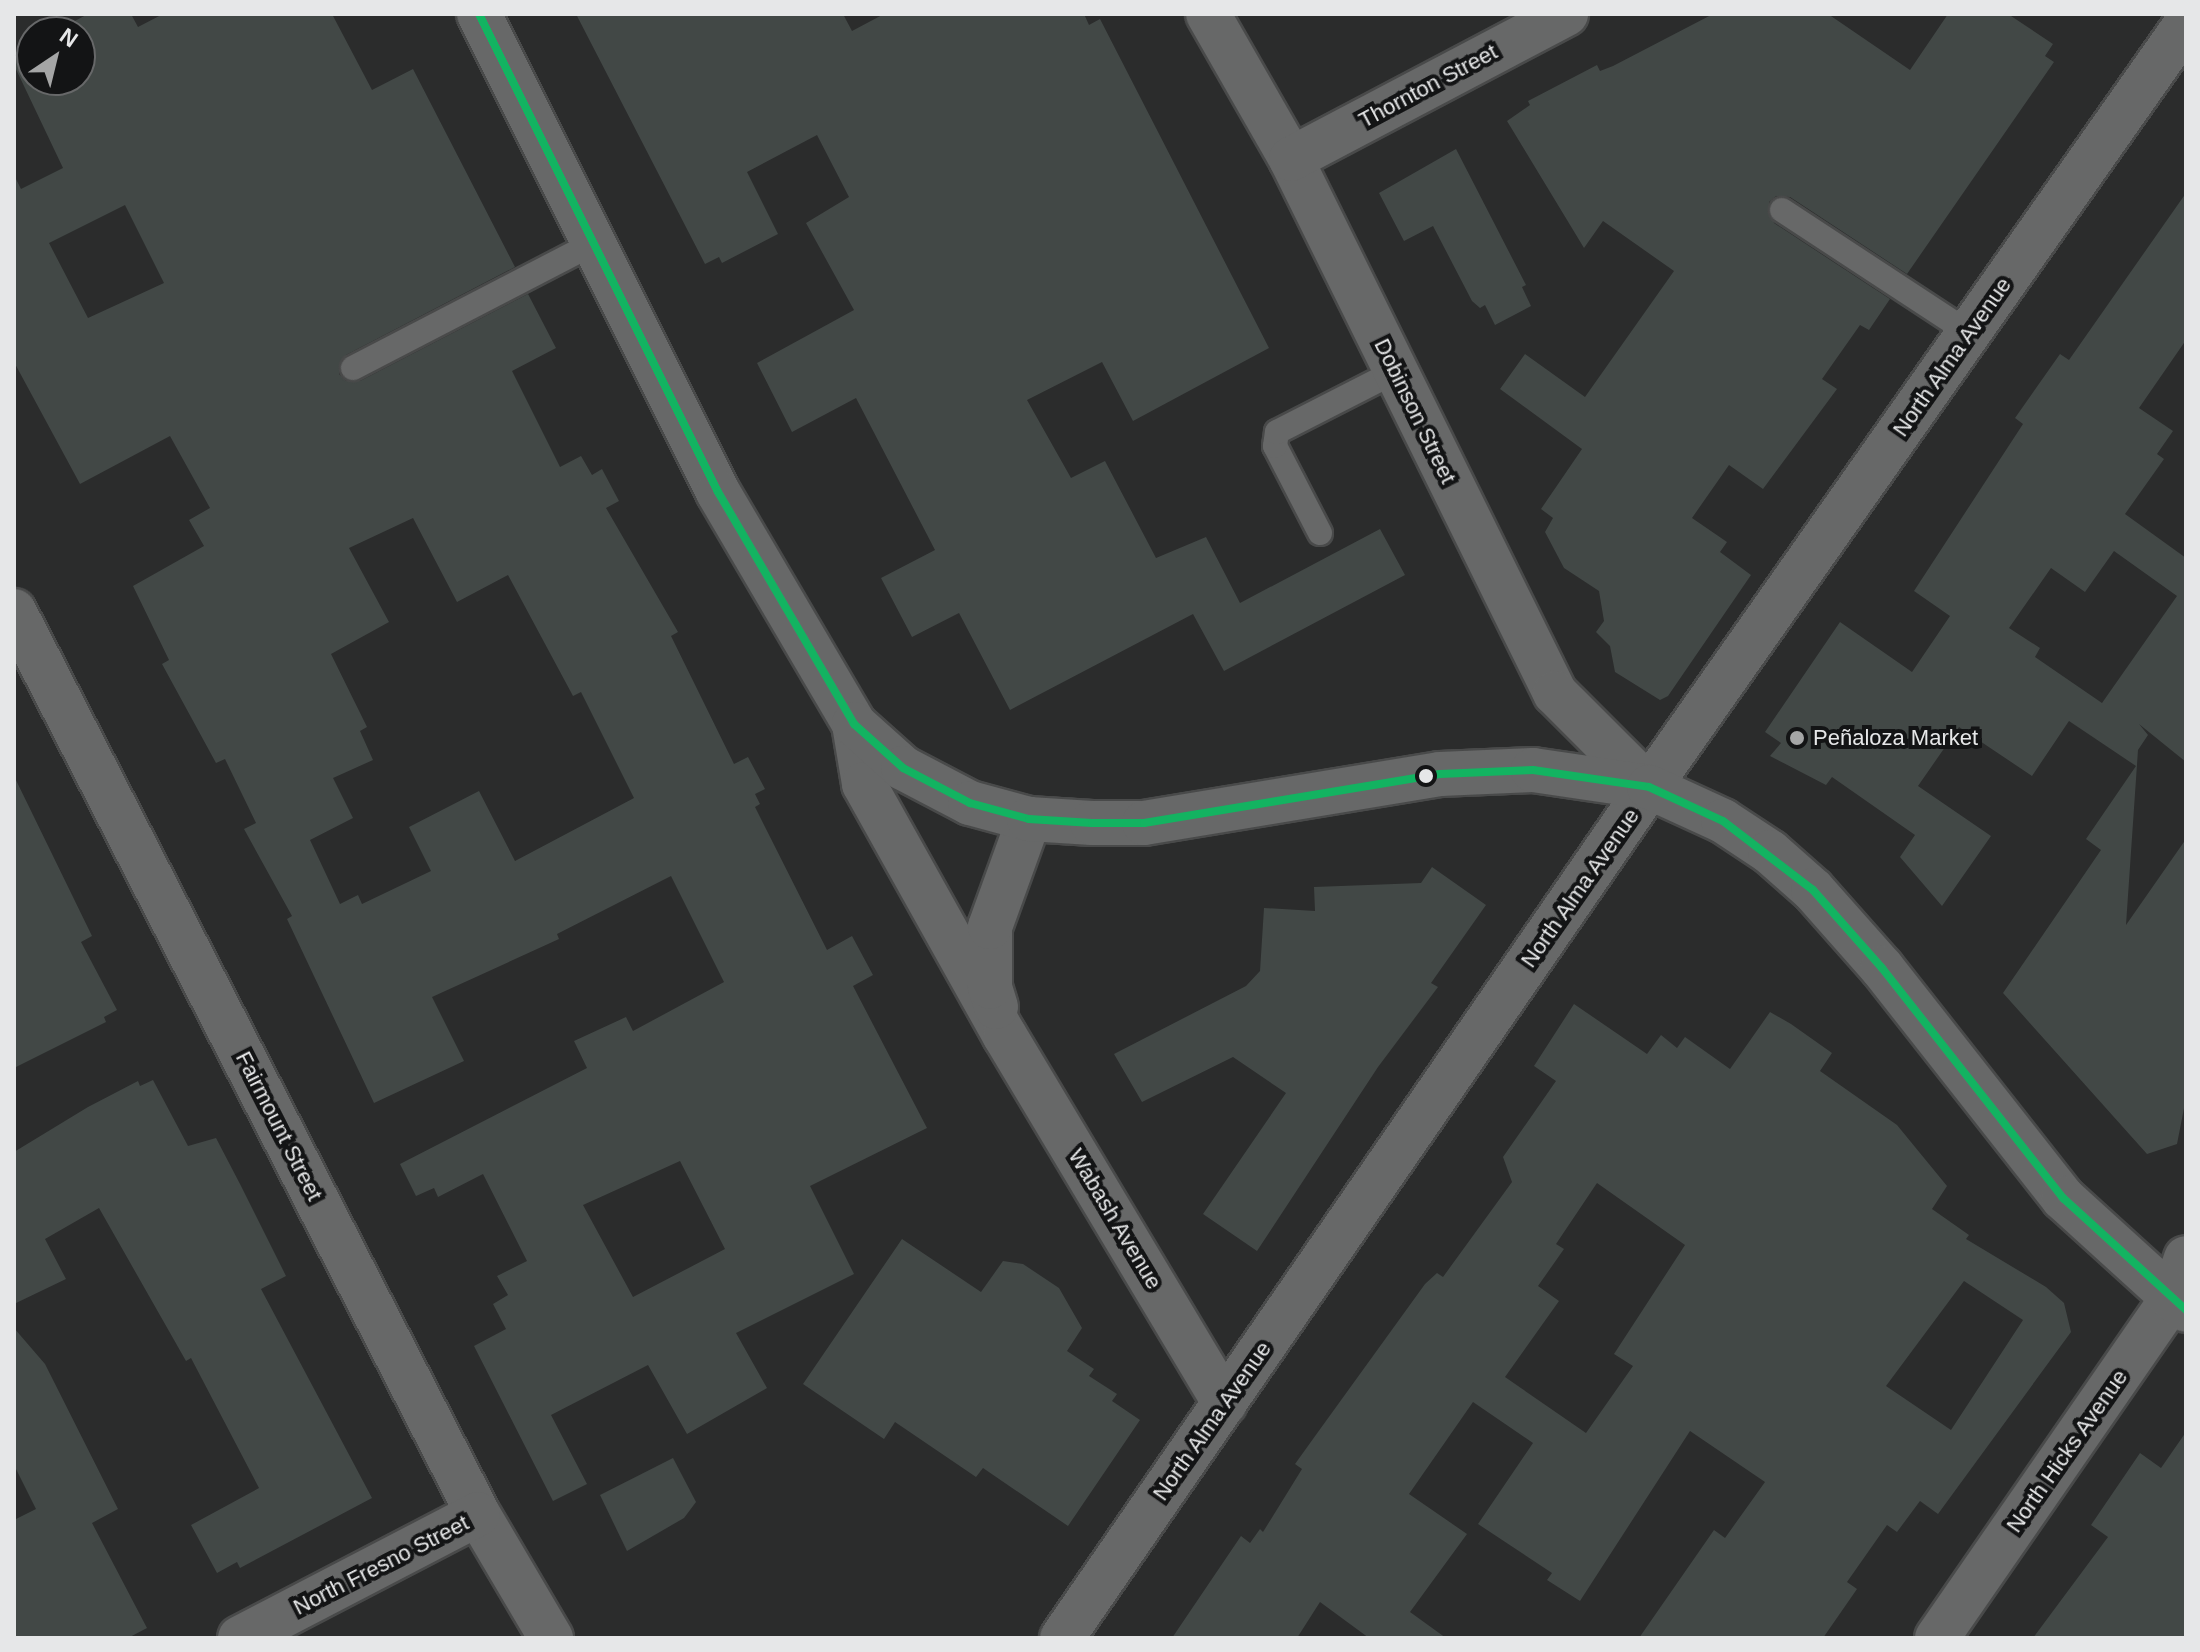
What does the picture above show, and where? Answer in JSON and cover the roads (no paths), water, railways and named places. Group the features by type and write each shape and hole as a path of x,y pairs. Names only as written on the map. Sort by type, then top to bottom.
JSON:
{"street":[{"name":"Wabash Avenue","path":"479,14 718,492 854,724 903,768 970,803 1029,819 990,927 990,987 1005,1036"},
{"name":"Dobinson Street","path":"1208,14 1291,159 1555,693 1649,787"},
{"name":"Thornton Street","path":"1291,159 1566,14"},
{"name":"North Alma Avenue","path":"1062,1638 1649,787 2186,24"},
{"name":"Fairmount Street","path":"14,611 478,1514 551,1638"},
{"name":"Wabash Avenue","path":"854,724 864,784 1005,1036 1225,1403"},
{"path":"1029,819 1144,823 1440,774 1533,770 1649,787 1723,821 1770,852 1813,890 1882,968 2063,1198 2179,1305"},
{"name":"North Hicks Avenue","path":"1937,1638 2179,1305 2186,1258"},
{"name":"North Fresno Street","path":"240,1638 478,1514"}],"lane":[{"path":"1782,210 1969,333"},
{"path":"353,368 594,243"},
{"path":"1320,533 1275,446 1277,432 1396,371"}],"place":[{"name":"Peñaloza Market","path":"1797,738"}]}
